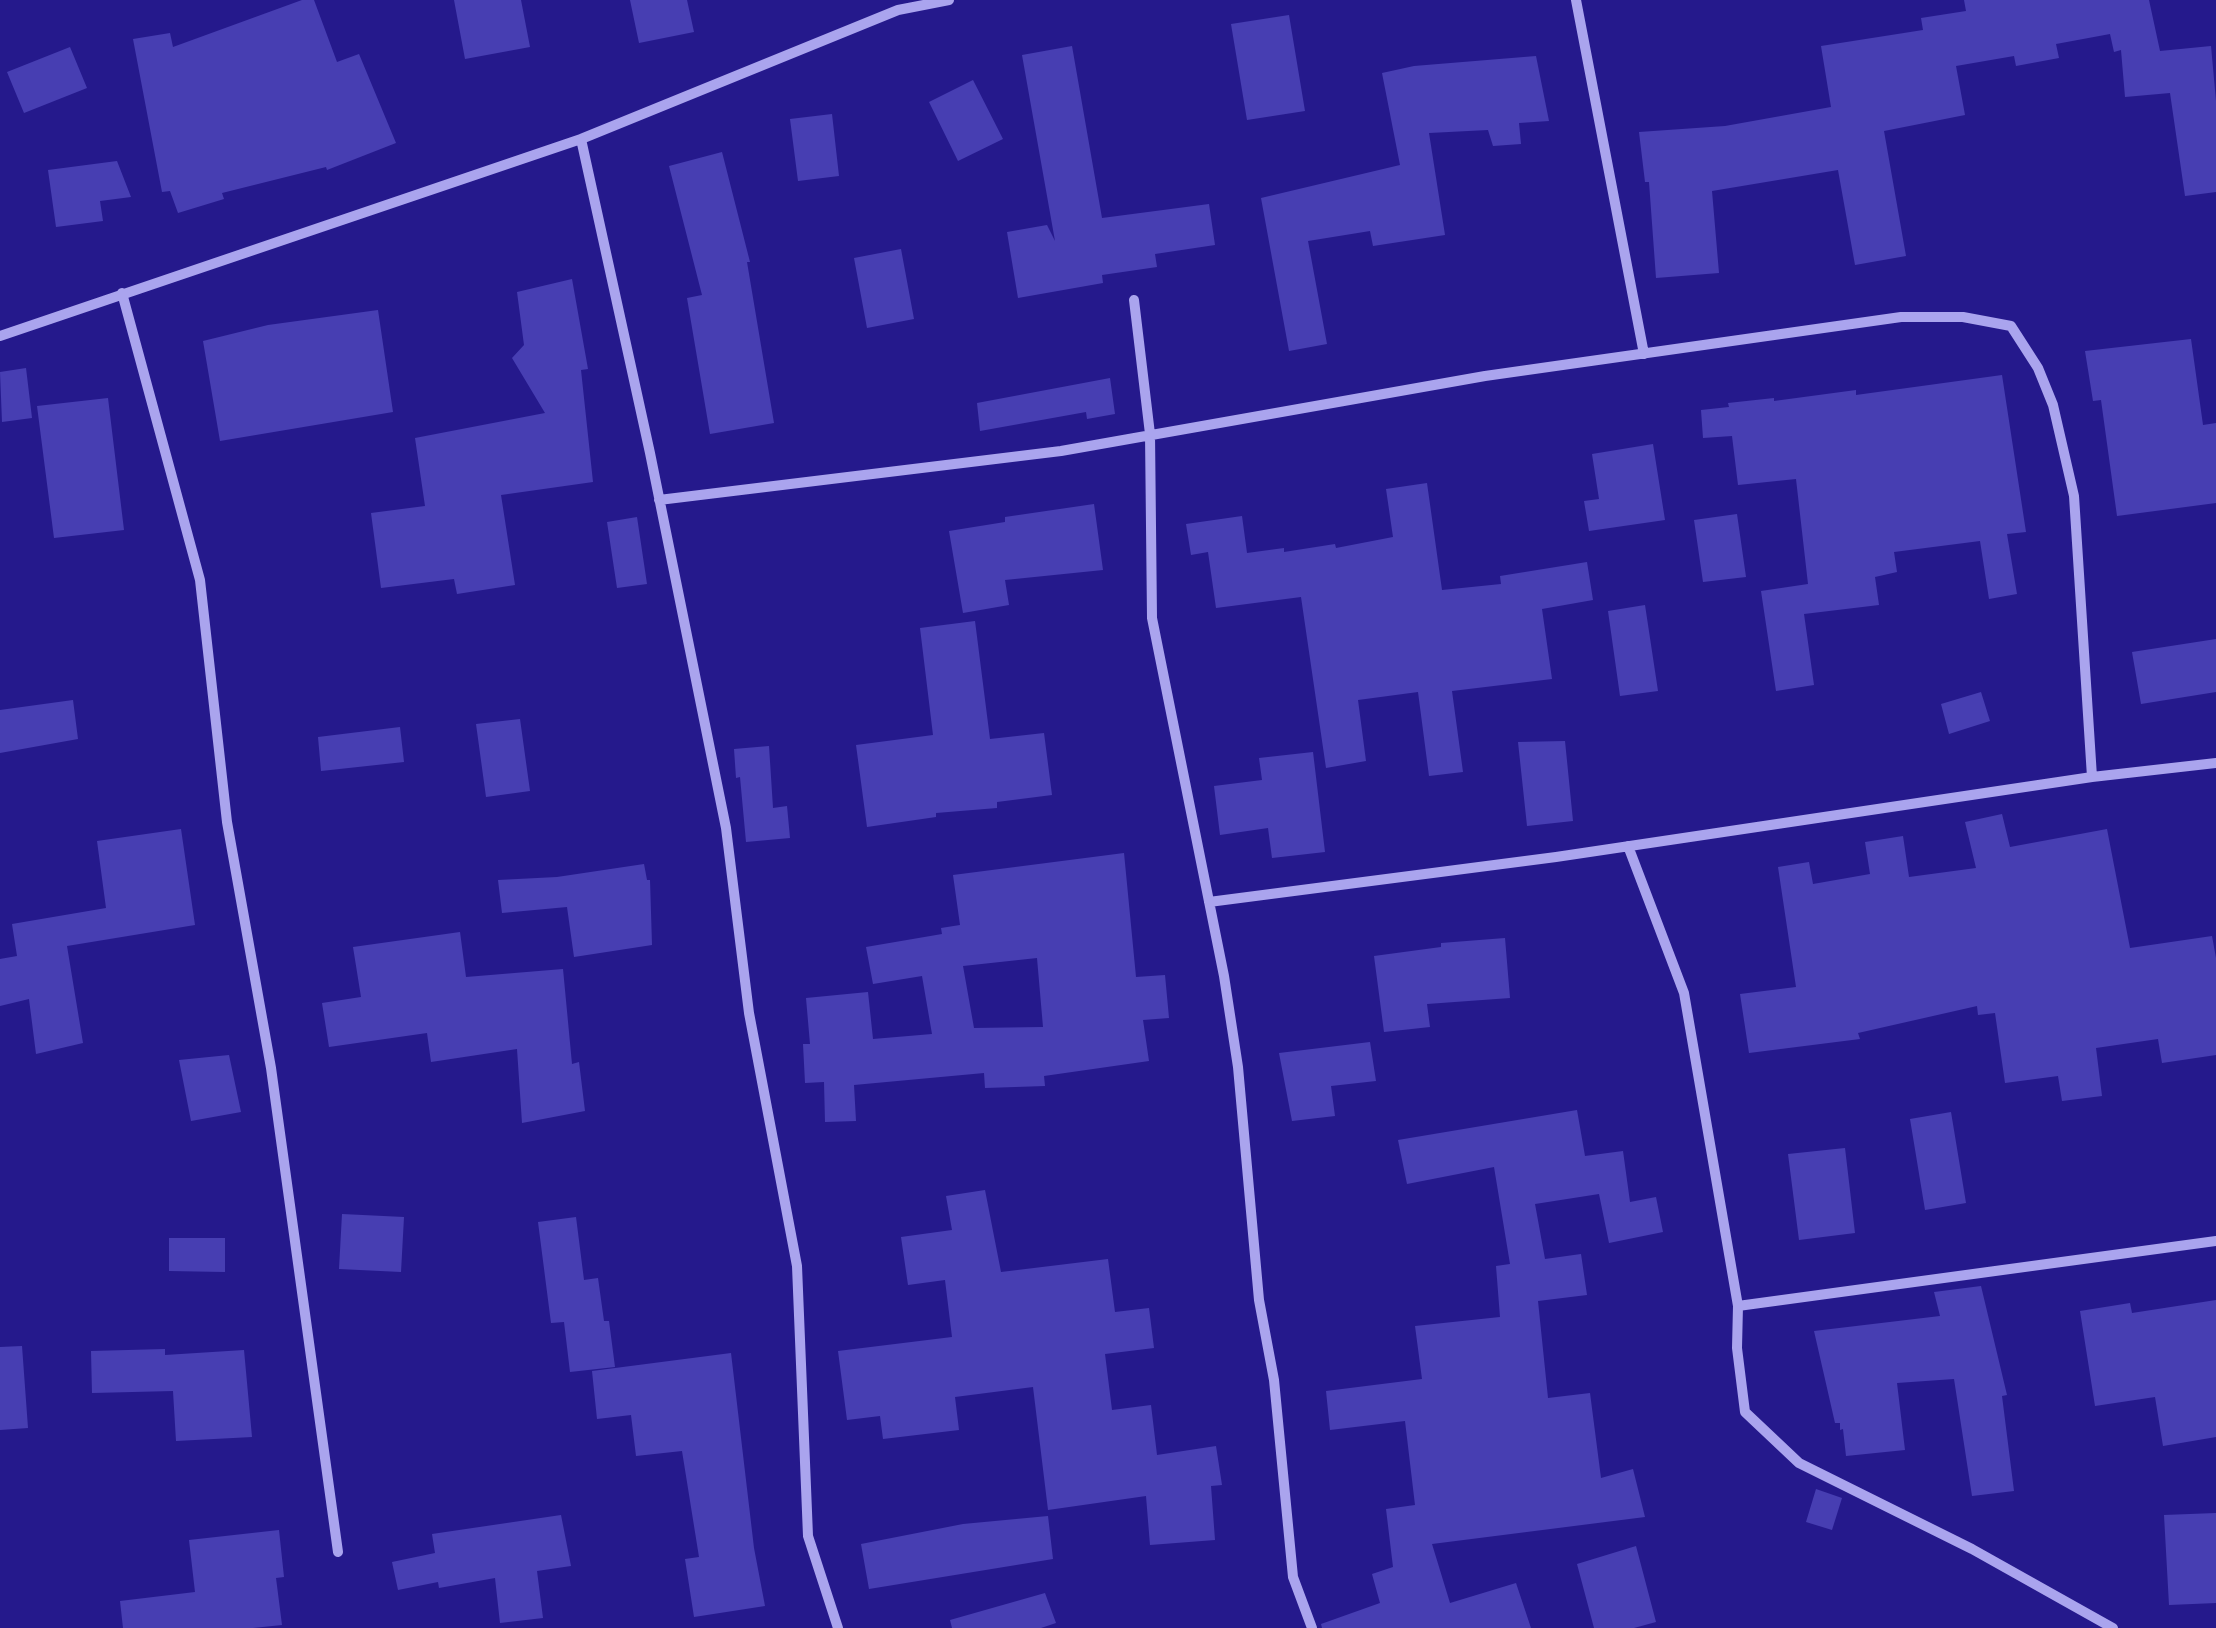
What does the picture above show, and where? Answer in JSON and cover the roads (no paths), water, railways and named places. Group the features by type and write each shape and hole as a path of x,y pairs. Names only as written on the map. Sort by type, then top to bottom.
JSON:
{"street":[{"path":"0,336 581,139 898,10 949,0"},
{"path":"1576,0 1644,354"},
{"path":"581,139 726,828 749,1013 796,1266 808,1536 838,1628"},
{"path":"122,293 200,580 227,822 271,1068 338,1552"},
{"path":"1134,300 1150,434 1152,618 1224,976 1238,1067 1259,1300 1274,1380 1293,1577 1312,1628"},
{"path":"659,500 1062,451 1484,376 1900,317 1963,316 2011,326 2038,368 2053,405 2074,496 2092,776"},
{"path":"1208,902 1628,846 2092,776 2216,763"},
{"path":"1628,846 1684,993 1738,1306 1745,1412 1799,1463 1972,1548 2114,1628"},
{"path":"1738,1306 2216,1241"}]}
